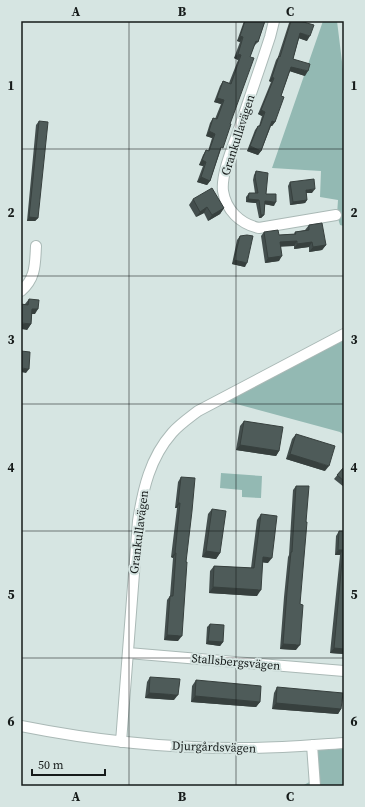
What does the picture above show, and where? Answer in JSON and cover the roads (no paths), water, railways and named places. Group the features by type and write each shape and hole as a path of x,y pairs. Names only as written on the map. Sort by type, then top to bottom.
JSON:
{"street":[{"name":"Grankullavägen","path":"274,21 224,176 224,196 228,207 236,216 250,226 259,228 336,214"},
{"path":"21,291 29,282 34,273 36,246"},
{"name":"Grankullavägen","path":"121,742 138,521 141,498 152,464 158,451 180,425 198,411 344,334"},
{"name":"Stallsbergsvägen","path":"128,653 344,671"},
{"name":"Djurgårdsvägen","path":"21,726 121,742 210,748 249,748 344,743"},
{"path":"312,745 315,786"}]}
